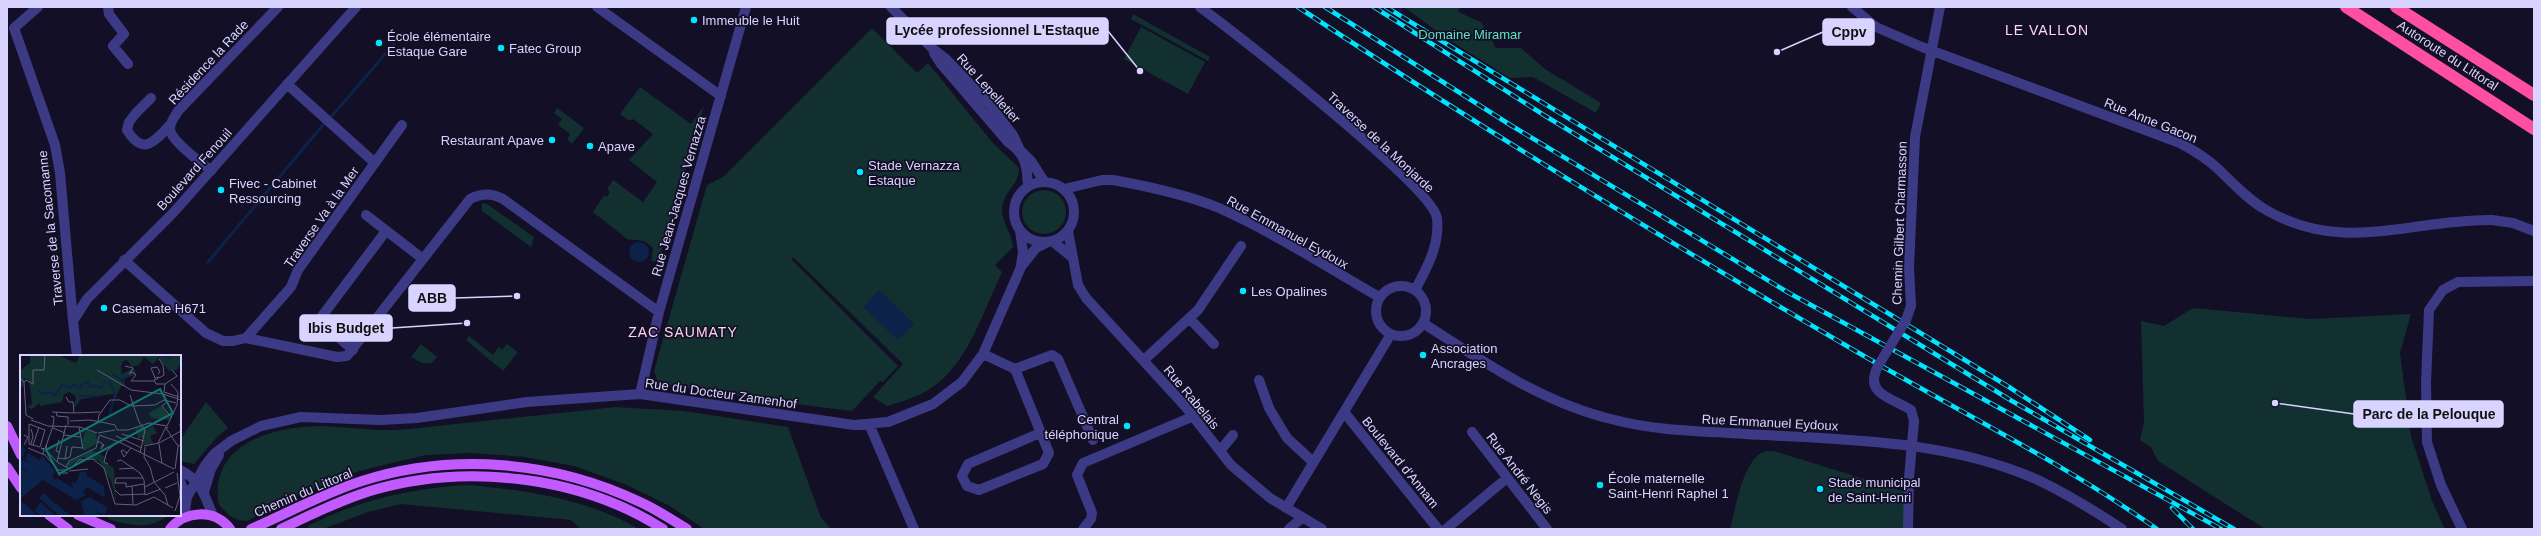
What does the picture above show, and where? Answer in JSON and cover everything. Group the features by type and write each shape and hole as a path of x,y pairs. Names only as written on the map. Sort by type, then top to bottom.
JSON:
{"highway":[{"name":"Autoroute du Littoral","path":"2346,7 2534,129"},
{"name":"Autoroute du Littoral","path":"2396,7 2534,95"}],"main road":[{"path":"7,426 20,453"},
{"name":"Chemin du Littoral","path":"251,529 322,496 362,481 420,468 466,464 518,466 591,482 641,502 687,529"},
{"path":"7,467 20,486"},
{"name":"Chemin du Littoral","path":"281,529 370,491 420,481 466,476 520,480 587,494 633,513 663,529"},
{"path":"170,529 184,517 198,514 213,516 231,528"},
{"path":"49,516 68,529"},
{"path":"80,516 111,529"}],"street":[{"name":"Traverse de la Sacomanne","path":"38,7 14,28 55,145 60,173 73,321"},
{"path":"108,7 109,14 124,34 113,46 128,64"},
{"name":"Résidence la Rade","path":"151,98 129,122 127,130 132,140 144,146 152,144 170,126 178,111 278,7"},
{"name":"Boulevard Fenouil","path":"73,321 87,299 124,260 173,213 356,7"},
{"path":"597,7 720,96"},
{"name":"Rue Jean-Jacques Vernazza","path":"640,394 659,312 746,7"},
{"name":"Rue Lepelletier","path":"891,7 933,49 946,59 989,104 1013,135 1027,168 1028,186"},
{"name":"Traverse de la Monjarde","path":"1200,7 1300,86 1344,123 1427,199 1437,217 1436,242 1428,266 1415,290"},
{"name":"Rue Anne Gacon","path":"1852,7 1876,27 1932,51 2180,144 2205,158 2246,196 2265,210 2312,229 2352,234 2484,220 2513,223 2534,231"},
{"name":"Chemin Gilbert Charmasson","path":"1908,529 1909,478 1914,421 1911,410 1885,397 1875,386 1873,378 1878,366 1906,320 1911,306 1909,267 1915,137 1940,7"},
{"path":"287,84 375,162"},
{"name":"Traverse Va à la Mer","path":"246,338 291,287 298,270 402,124"},
{"path":"170,126 171,134 179,143 211,171"},
{"name":"Rue Lepelletier","path":"1020,150 1031,161 1044,181"},
{"name":"Rue Emmanuel Eydoux","path":"1064,189 1102,180 1121,182 1193,199 1218,208 1260,229 1379,297"},
{"path":"1074,205 1064,189 1055,183 1044,181 1028,186 1015,202 1014,217 1020,230 1035,241 1050,241 1068,231 1073,219 1074,205 1087,184"},
{"path":"124,260 206,333 223,341 233,342 246,338 337,357 347,356 470,199 480,194 493,194 659,312"},
{"path":"366,215 423,259"},
{"name":"Rue du Docteur Zamenhof","path":"1020,230 1023,252 1021,267"},
{"path":"353,350 319,320 386,231"},
{"name":"Rue Rabelais","path":"1068,231 1078,285 1086,298 1194,416 1220,451 1246,478 1286,508 1322,529"},
{"path":"1050,241 1072,257"},
{"name":"Rue du Docteur Zamenhof","path":"187,497 196,479 214,454 224,446 242,434 261,426 294,418 381,420 417,418 527,402 640,394 854,425 888,422 933,404 962,382 983,354 1021,267 1036,248 1050,241"},
{"path":"1144,360 1190,319 1241,246"},
{"path":"2462,529 2441,485 2427,442 2426,383 2429,310 2443,290 2458,282 2534,281"},
{"path":"1407,286 1415,290 1424,301 1426,316 1423,323 1413,333 1405,336 1391,334 1383,329 1376,314 1379,297 1391,287 1407,286"},
{"path":"1190,319 1214,344"},
{"path":"73,321 77,355"},
{"name":"Rue Emmanuel Eydoux","path":"1423,323 1546,397 1591,414 1640,426 1875,442 1957,454 2000,466 2038,480 2076,500 2122,529"},
{"path":"1286,508 1391,334"},
{"path":"983,354 1014,370 1049,453 1043,464 979,490 967,486 962,476 963,470 968,464 1040,432"},
{"path":"1014,370 1052,356 1058,359 1093,440"},
{"path":"1259,380 1269,408 1287,438 1313,462"},
{"name":"Boulevard d'Annam","path":"1344,412 1438,529"},
{"path":"1083,529 1091,519 1092,513 1077,475 1083,463 1194,416"},
{"path":"869,424 914,529"},
{"name":"Rue André Negis","path":"1472,432 1547,529"},
{"path":"1220,451 1233,435"},
{"name":"Rue du Docteur Zamenhof","path":"204,492 211,469 224,446"},
{"path":"181,471 196,479 204,492 213,516"},
{"path":"1446,529 1508,478"},
{"path":"181,482 187,497 184,517"},
{"path":"1289,529 1302,518"}],"green space":[{"name":"Domaine Miramar","path":"1404,7 1460,7 1458,12 1481,22 1496,48 1521,48 1545,69 1601,103 1596,113 1533,77 1510,78 1446,38"},
{"path":"1133,14 1210,57 1208,61 1131,19"},
{"path":"1141,27 1205,62 1188,94 1124,59"},
{"path":"872,28 917,73 928,63 992,142 1019,168 1019,173 1015,183 1003,202 1002,207 1003,218 1011,237 1013,247 995,265 1002,272 979,325 970,343 948,374 934,386 917,396 887,406 873,397 903,364 793,257 791,259 898,366 883,382 880,381 852,411 763,400 663,384 657,380 654,371 707,185 723,177"},
{"path":"640,87 691,124 704,106 658,262 651,261 653,248 644,241 627,239 593,212 604,195 607,197 610,192 607,189 613,180 643,202 657,182 629,160 653,134 633,119 630,121 620,114"},
{"path":"557,108 584,128 572,144 567,139 570,134 558,125 562,119 554,113"},
{"path":"1044,190 1056,194 1062,200 1066,212 1062,224 1056,230 1044,234 1032,230 1026,224 1022,212 1026,200 1032,194"},
{"path":"482,203 487,204 534,237 531,247 482,211"},
{"path":"2193,308 2310,319 2411,314 2400,353 2411,436 2432,501 2445,529 2265,529 2158,461 2151,447 2140,440 2144,422 2141,321 2164,326"},
{"path":"461,336 466,340 469,336 493,355 499,347 502,350 507,344 518,352 503,371"},
{"path":"421,344 437,357 432,363 422,363 411,357"},
{"path":"206,402 228,428 218,436 194,464 181,461 181,439"},
{"path":"616,407 684,411 788,427 821,518 831,529 704,529 670,506 627,485 574,466 525,457 472,453 426,455 359,471 289,499 247,521 238,520 230,516 219,505 218,484 224,466 234,453 248,442 285,430 323,426 399,430"},
{"name":"Stade municipal de Saint-Henri","path":"1766,451 1774,451 1906,492 1903,529 1730,529 1738,496 1746,473 1758,455"},
{"path":"468,485 535,493 577,503 618,518 639,529 581,529 571,520 401,504 368,512 323,529 309,529 308,526 366,502 406,492"},
{"path":"108,516 167,516 161,520 147,525 131,525 108,519"}],"water":[{"path":"635,242 643,242 649,248 649,256 643,262 635,262 629,256 629,248"},
{"path":"879,290 914,324 898,340 863,307"}],"waterway":[{"path":"331,117 394,44"},
{"path":"208,262 323,125"}],"railway":[{"path":"1298,7 1435,96 1642,225 1890,371 2045,458 2120,504 2157,529"},
{"path":"1325,7 1512,126 1789,293 2221,529"},
{"path":"1374,7 1547,117 2012,401 2234,529"},
{"path":"1386,7 2009,387 2090,440"},
{"path":"2172,508 2193,529"}],"place":[{"name":"Immeuble le Huit","path":"694,20"},
{"name":"École élémentaire Estaque Gare","path":"379,43"},
{"name":"Fatec Group","path":"501,48"},
{"name":"Cppv","path":"1777,52"},
{"name":"Lycée professionnel L'Estaque","path":"1140,71"},
{"name":"Restaurant Apave","path":"552,140"},
{"name":"Apave","path":"590,146"},
{"name":"Stade Vernazza Estaque","path":"860,172"},
{"name":"Fivec - Cabinet Ressourcing","path":"221,190"},
{"name":"Les Opalines","path":"1243,291"},
{"name":"ABB","path":"517,296"},
{"name":"Casemate H671","path":"104,308"},
{"name":"Ibis Budget","path":"467,323"},
{"name":"Association Ancrages","path":"1423,355"},
{"name":"Parc de la Pelouque","path":"2275,403"},
{"name":"Central téléphonique","path":"1127,426"},
{"name":"École maternelle Saint-Henri Raphel 1","path":"1600,485"},
{"name":"Stade municipal de Saint-Henri","path":"1820,489"}],"district":[{"name":"LE VALLON","path":"2047,30"},
{"name":"ZAC SAUMATY","path":"683,332"}]}
